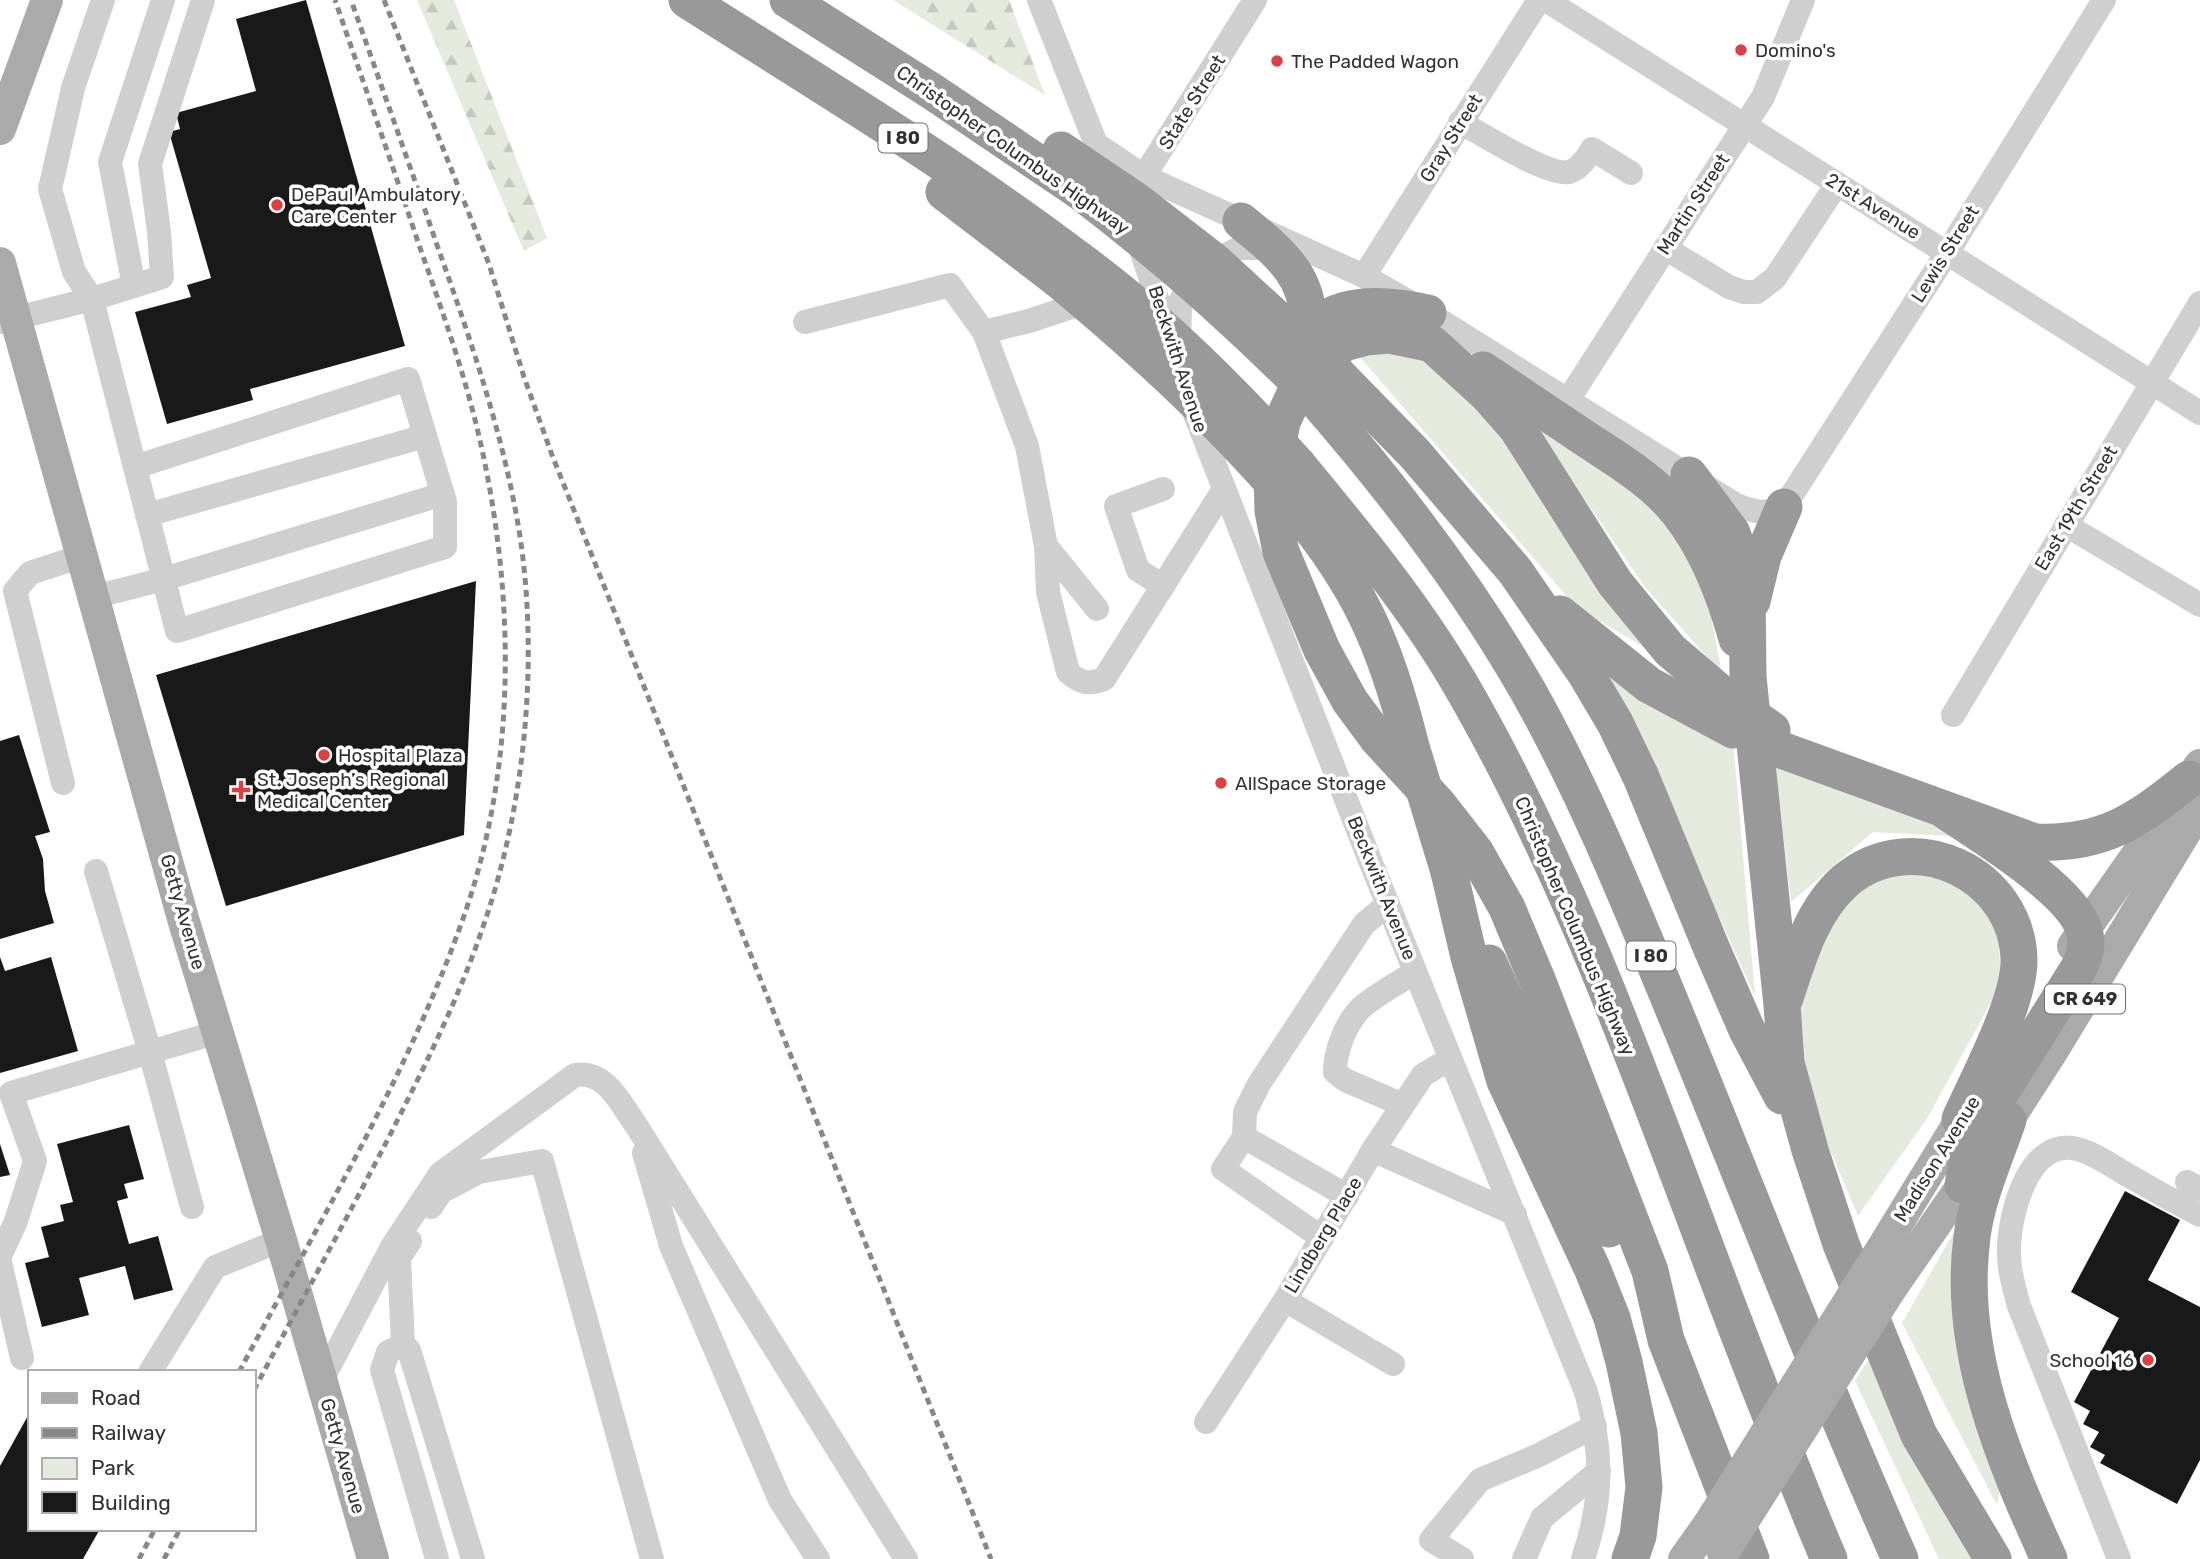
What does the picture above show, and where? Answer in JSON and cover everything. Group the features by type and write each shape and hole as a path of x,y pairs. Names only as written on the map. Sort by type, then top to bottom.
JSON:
{"highway":[{"name":"Christopher Columbus Highway","path":"687,0 993,198 1068,270 1137,306 1222,384 1297,465 1373,556 1416,615 1464,691 1530,814 1595,963 1754,1376 1829,1559"},
{"name":"Christopher Columbus Highway","path":"788,0 933,92 1078,190 1163,256 1216,302 1327,387 1403,504 1449,566 1528,693 1562,755 1641,930 1900,1559"},
{"path":"933,92 1016,120 1138,202 1214,261 1327,387 1415,454 1516,572 1586,674 1615,723 1641,777 1748,1030 1810,1150"},
{"path":"1241,221 1284,259 1303,290 1309,318 1307,333"},
{"path":"1068,270 1221,425 1294,507 1342,570 1362,604 1390,669 1449,872 1469,957 1505,1082 1592,1268 1612,1318 1639,1433 1644,1487 1638,1536 1630,1559"},
{"path":"1728,1558 1666,1340 1650,1271 1507,908 1476,853 1437,803 1378,739 1350,701 1322,650 1281,552 1259,508 1252,468 1255,441 1265,407 1288,357 1307,333 1328,315 1356,307 1404,308 1480,368 1640,477 1670,503 1691,531 1713,571 1734,627 1737,703 1782,1005 1786,1063 1810,1150 1841,1244 1919,1435 1993,1559"},
{"path":"1281,552 1273,511 1272,475 1282,422 1299,384 1331,351 1347,342 1430,329"},
{"path":"1430,329 1517,428 1615,583 1670,650 1737,703 1773,738 1947,811 2035,842 2063,843 2095,837 2122,827 2196,784"},
{"path":"1689,475 1732,533 1743,566 1749,612"},
{"path":"1737,703 1749,612 1763,556 1784,507"},
{"path":"1516,572 1581,632 1649,685 1737,703"},
{"path":"1947,811 2015,857 2051,887 2084,929 2087,949 2080,967 1971,1140 1963,1185"},
{"path":"1782,1005 1798,957 1822,908 1832,894 1861,869 1880,861 1920,857 1956,865 1972,874 1986,885 2000,902 2017,943 2019,961 2012,996 1960,1119"},
{"path":"1449,872 1633,1281 1666,1340"},
{"path":"2008,1120 1984,1189 1972,1236 1968,1283 1972,1331 1988,1406 2003,1451 2049,1559"}],"main road":[{"path":"0,129 47,0"},
{"name":"Getty Avenue","path":"0,263 8,320 82,556 184,922 281,1240 373,1559"},
{"name":"Madison Avenue","path":"1684,1559 1709,1524 1878,1255 1960,1119 2084,929 2196,784"},
{"name":"Madison Avenue","path":"1728,1558 1892,1287 2008,1120 2053,1050 2196,784"}],"street":[{"path":"103,0 74,88 50,189 74,272 92,299 147,515 164,579 177,631 445,547 445,502 408,379 135,467"},
{"path":"134,286 110,162 163,0"},
{"path":"8,320 92,299 162,277 149,164 203,0"},
{"name":"Beckwith Avenue","path":"1039,0 1096,144 1126,201 1195,415 1415,972 1586,1392 1595,1426 1600,1471 1593,1530 1583,1559"},
{"name":"State Street","path":"1126,201 1145,177 1255,0"},
{"name":"Gray Street","path":"1364,276 1539,0"},
{"name":"21st Avenue","path":"1546,0 2200,413"},
{"name":"Martin Street","path":"1568,400 1763,97 1803,0"},
{"name":"Lewis Street","path":"1784,507 1947,253 2104,0"},
{"path":"1460,122 1520,156 1559,171 1567,173 1574,169 1586,159 1592,149 1631,173"},
{"path":"1096,144 1145,177 1364,276 1430,329 1568,400 1736,505 1764,513 1784,507"},
{"path":"1665,248 1728,287 1744,292 1757,292 1775,278 1837,184"},
{"path":"124,236 158,225"},
{"path":"1178,364 1180,303 1199,269 1239,248 1273,248"},
{"path":"805,322 950,285 984,332 1027,446 1046,546 1048,592 1068,671 1076,680 1091,684 1104,679 1224,489"},
{"path":"984,332 1077,305 1156,295"},
{"name":"East 19th Street","path":"1953,715 2200,303"},
{"path":"147,515 425,436"},
{"path":"1163,489 1116,506 1138,570 1163,586"},
{"path":"94,597 164,579 443,494"},
{"path":"2066,525 2200,605"},
{"path":"1046,546 1097,609"},
{"path":"63,783 15,591 30,573 82,556"},
{"path":"96,871 150,1052 192,1207"},
{"path":"1322,1238 1223,1169 1244,1137 1245,1112 1259,1084 1364,924 1388,904"},
{"path":"1403,1105 1345,1080 1335,1072 1335,1058 1345,1033 1359,1010 1415,972"},
{"path":"22,1358 0,1259 16,1221 35,1161 10,1093 218,1032"},
{"name":"Lindberg Place","path":"1206,1422 1285,1300 1373,1150 1423,1075 1438,1066 1452,1063"},
{"path":"322,1380 393,1245 440,1174 575,1075 589,1073 604,1081 636,1125 906,1559"},
{"path":"636,1125 671,1246 780,1500 818,1559"},
{"path":"1244,1137 1346,1196"},
{"path":"2119,1559 2019,1306 2011,1279 2011,1223 2026,1178 2038,1161 2051,1151 2067,1147 2082,1150 2106,1162 2200,1215"},
{"path":"1373,1150 1515,1214"},
{"path":"402,1345 399,1258 441,1192 479,1172 542,1161 652,1559"},
{"path":"151,1370 215,1268 281,1240"},
{"path":"1285,1300 1393,1364"},
{"path":"402,1345 388,1352 382,1370 438,1559"},
{"path":"402,1345 409,1350 473,1559"},
{"path":"1462,1559 1431,1540 1480,1480 1539,1455 1595,1426"},
{"path":"1524,1559 1542,1518 1600,1471"}],"green space":[{"path":"417,0 454,0 547,238 524,251"},
{"path":"893,0 1009,0 1045,95"},
{"path":"1352,348 1425,349 1501,426 1671,663 1576,607"},
{"path":"1517,402 1668,509 1703,572 1722,674 1645,587"},
{"path":"1601,658 1733,739 1755,996"},
{"path":"1775,764 1947,822 1949,836 1873,832 1791,902"},
{"path":"1941,867 1997,905 2001,984 1928,1117 1858,1216 1810,1102 1795,1005 1811,951 1864,877"},
{"path":"1954,1232 2000,1490 1997,1505 1902,1323"},
{"path":"1873,1353 1986,1559 1939,1559 1855,1381"}],"building":[{"name":"DePaul Ambulatory Care Center","path":"306,0 405,346 250,389 253,400 167,424 135,312 191,297 187,285 211,278 169,132 180,129 176,113 256,91 236,19"},
{"name":"Hospital Plaza","path":"476,581 464,835 226,906 156,675"},
{"path":"19,735 50,832 35,836 43,859 45,891 54,923 0,939 0,741"},
{"path":"0,957 5,971 51,957 78,1051 0,1073"},
{"path":"129,1125 144,1179 124,1184 128,1198 117,1201 129,1244 158,1236 173,1290 134,1300 125,1266 79,1278 89,1315 42,1327 25,1263 49,1257 41,1227 64,1221 60,1205 73,1202 57,1144"},
{"path":"0,1144 10,1175 0,1177"},
{"name":"School 16","path":"2125,1191 2180,1220 2148,1280 2200,1307 2200,1460 2177,1504 2100,1463 2105,1455 2090,1447 2099,1432 2083,1424 2090,1411 2074,1402 2119,1318 2071,1292"},
{"path":"28,1416 28,1531 99,1531 83,1559 0,1559 0,1466"}],"railway":[{"path":"240,1370 361,1147 417,1032 442,973 465,913 481,858 493,802 505,688 501,572 494,515 478,431 446,322 335,0"},
{"path":"256,1386 393,1129 466,972 500,872 511,825 525,726 528,676 525,578 519,530 504,458 461,315 351,0"},
{"path":"384,0 489,264 524,377 552,455 991,1559"},
{"path":"139,1559 154,1531"},
{"path":"164,1559 179,1531"}],"place":[{"name":"Domino's","path":"1741,50"},
{"name":"The Padded Wagon","path":"1277,61"},
{"name":"DePaul Ambulatory Care Center","path":"277,205"},
{"name":"Hospital Plaza","path":"324,755"},
{"name":"AllSpace Storage","path":"1221,783"},
{"name":"St. Joseph’s Regional Medical Center","path":"241,790"},
{"name":"School 16","path":"2148,1360"}]}
